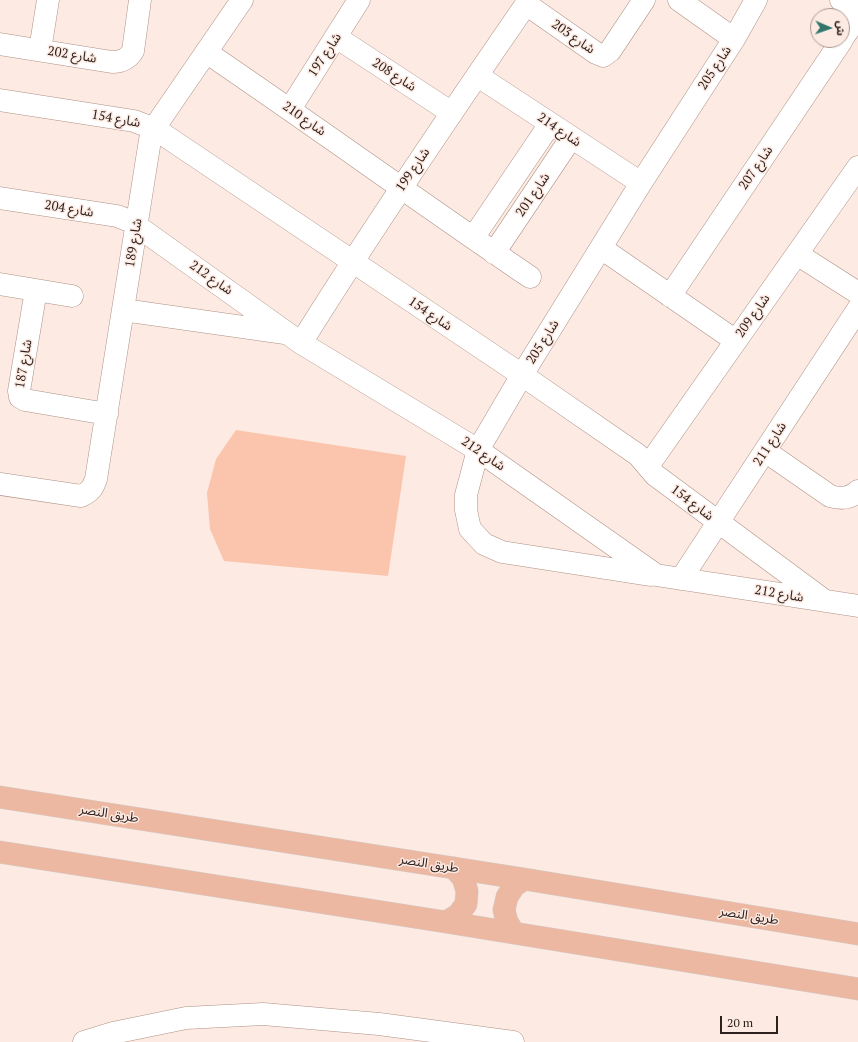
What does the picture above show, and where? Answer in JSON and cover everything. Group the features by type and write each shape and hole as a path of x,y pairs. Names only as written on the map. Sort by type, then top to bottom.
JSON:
{"highway":[{"name":"طريق النصر","path":"0,797 524,879 858,934"},
{"path":"0,852 858,989"},
{"path":"446,922 458,916 466,904 467,891 463,878 454,868"},
{"path":"514,933 507,922 504,910 506,897 514,886 524,879"}],"street":[{"path":"40,50 48,0"},
{"name":"شارع 202","path":"0,44 118,62 130,57 133,52 140,0"},
{"name":"شارع 189","path":"0,484 73,496 81,496 88,493 94,487 150,140 161,118 242,0"},
{"name":"شارع 197","path":"290,109 359,0"},
{"name":"شارع 203","path":"528,2 596,53 603,56 610,50 644,0"},
{"path":"679,0 734,39"},
{"name":"شارع 205","path":"656,575 502,552 484,544 470,529 466,510 466,495 478,450 522,375 641,183 734,39 756,0"},
{"path":"841,0 858,12"},
{"name":"شارع 199","path":"294,338 352,262 528,2"},
{"name":"شارع 207","path":"850,28 858,16"},
{"name":"شارع 208","path":"336,37 452,114"},
{"name":"شارع 207","path":"670,296 837,48"},
{"name":"شارع 210","path":"206,52 290,109 401,188"},
{"name":"شارع 214","path":"478,76 641,183"},
{"name":"شارع 154","path":"0,100 134,121 155,128 522,375 638,455 655,475 826,601"},
{"name":"شارع 201","path":"473,238 550,124"},
{"name":"شارع 201","path":"494,253 571,138"},
{"name":"شارع 209","path":"648,466 858,167"},
{"path":"401,188 530,277"},
{"name":"شارع 204","path":"0,198 117,216 136,225"},
{"name":"شارع 212","path":"136,225 294,338 478,450 656,575 858,606"},
{"path":"601,248 736,341"},
{"path":"797,254 858,293"},
{"path":"0,284 72,296"},
{"name":"شارع 187","path":"36,290 19,394 20,397 25,400 106,414"},
{"name":"شارع 211","path":"681,579 858,309"},
{"path":"123,310 294,338"},
{"path":"765,451 830,496 844,498 851,496 858,491"},
{"path":"84,1042 113,1033 186,1018 263,1014 379,1024 512,1042"}],"shaded area":[{"path":"236,430 406,456 388,576 224,561 210,529 207,493 216,459"}]}
